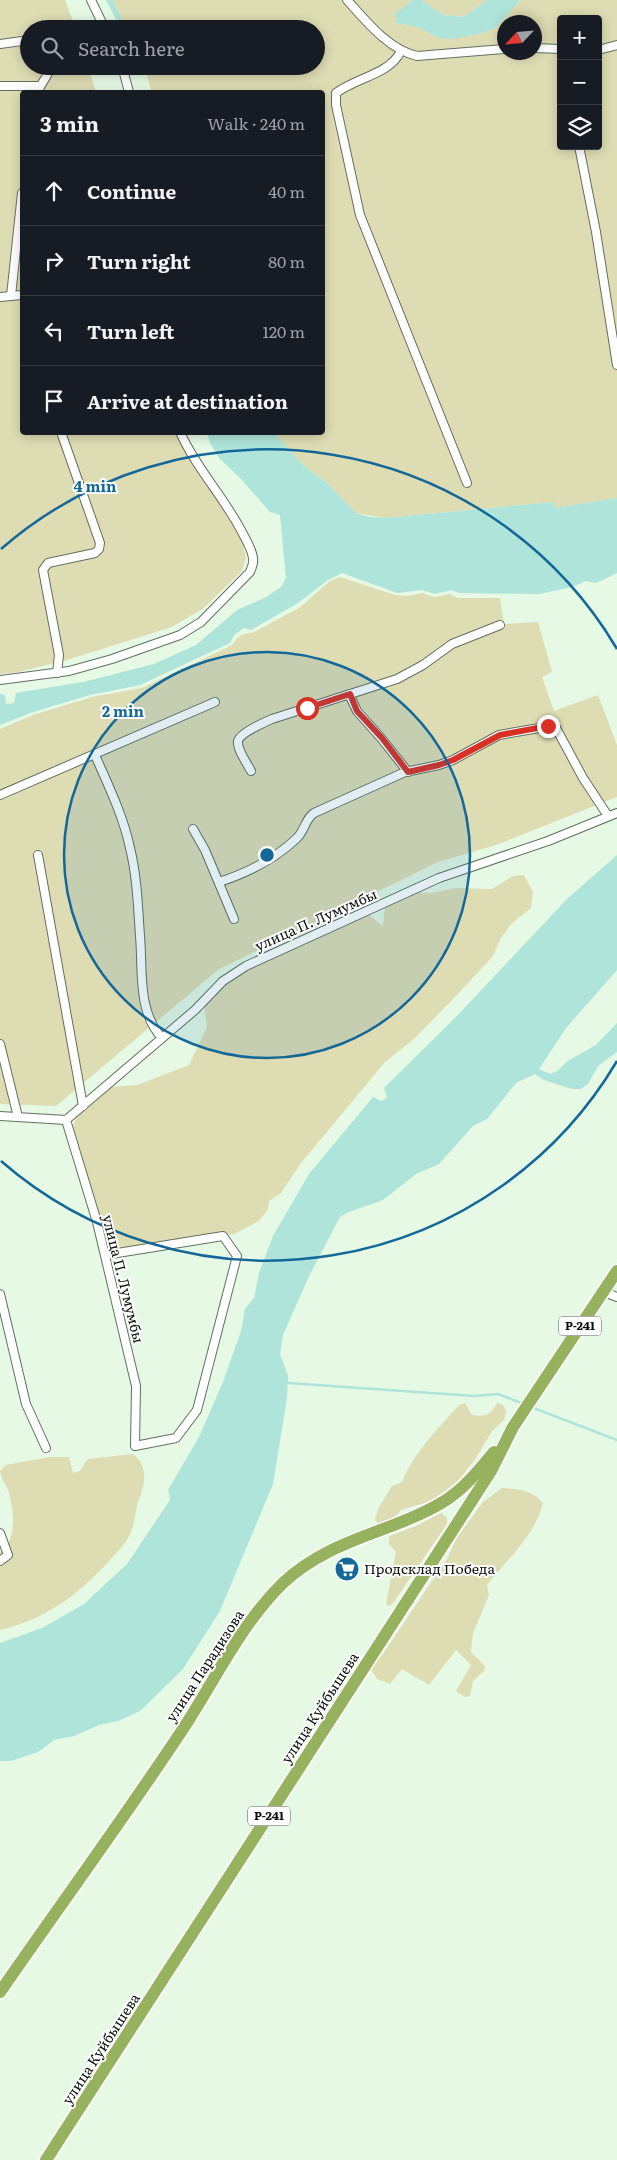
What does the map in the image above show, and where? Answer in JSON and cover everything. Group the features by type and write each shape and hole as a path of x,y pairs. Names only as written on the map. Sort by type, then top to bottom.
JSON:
{"highway":[{"name":"улица Куйбышева","path":"46,2160 491,1471 510,1432 617,1271"},
{"name":"улица Парадизова","path":"0,1992 183,1729 252,1620 267,1600 307,1562 334,1548 409,1519 444,1502 468,1482 510,1432"}],"street":[{"path":"91,0 101,20"},
{"path":"347,0 372,28 401,51 417,56 497,50"},
{"path":"0,44 20,41"},
{"path":"602,49 617,45"},
{"path":"542,48 557,49"},
{"path":"401,51 388,68 346,85 336,93 336,106 360,215 467,483"},
{"path":"0,86 39,89 48,75"},
{"path":"124,75 128,90"},
{"path":"580,150 596,232 617,365"},
{"path":"11,296 20,212"},
{"path":"0,297 20,295"},
{"path":"57,673 59,655 43,570 48,563 95,553 99,549 100,543 62,435"},
{"path":"0,680 57,673 112,659 192,629 250,572 253,565 253,557 237,522 224,499 190,452 182,435"},
{"path":"251,771 239,748 240,738 255,727 272,719 397,679 423,665 452,644 500,625"},
{"path":"350,694 357,711 382,738 408,772"},
{"path":"0,795 215,702"},
{"path":"219,882 252,869 280,851 300,834 308,817 314,813 408,772 453,760 500,735 548,726 556,728 560,734 583,778 608,816"},
{"path":"95,754 120,815 130,847 135,871 143,993 150,1021 162,1038"},
{"name":"улица П. Лумумбы","path":"105,1256 223,1236 237,1256 197,1410 176,1438 135,1446 136,1386 105,1256 66,1120 195,1010 223,981 246,966 439,878 548,841 617,813"},
{"path":"193,829 219,882 234,919"},
{"path":"38,855 83,1106"},
{"path":"0,1044 18,1117"},
{"path":"0,1116 66,1120"},
{"path":"604,1292 617,1297"},
{"path":"0,1294 26,1404 46,1448"},
{"path":"0,1533 8,1555 0,1560"}],"shaded area":[{"path":"0,0 65,0 73,20 20,20 20,75 91,75 95,90 20,90 20,435 179,435 241,533 246,558 242,571 204,608 172,627 67,660 18,672 0,674"},
{"path":"113,0 413,0 396,14 396,23 418,27 438,38 482,33 497,26 497,60 542,60 542,15 507,15 520,0 617,0 617,498 555,508 554,502 384,518 356,513 326,482 304,466 276,435 325,435 325,90 151,90 147,75 325,75 325,20 123,20"},
{"path":"421,0 487,0 464,17 443,15"},
{"path":"340,577 395,595 408,596 422,593 434,597 450,594 457,598 500,598 504,624 538,622 552,672 542,677 554,711 598,695 617,745 617,797 496,845 438,862 219,969 56,1106 0,1104 0,729 33,715 92,697 142,688 232,645 240,636 252,633 299,608 330,581"},
{"path":"524,875 533,892 531,908 511,924 501,938 493,956 453,999 414,1039 385,1062 301,1163 281,1193 269,1201 268,1209 259,1221 234,1234 109,1253 73,1128 76,1116 109,1087 137,1085 189,1065 207,1027 204,1005 224,983 247,968 368,914 383,926 385,906 417,892 431,893 456,888 492,889 513,876"},
{"path":"465,1403 472,1415 477,1416 487,1414 497,1403 503,1405 506,1411 504,1420 492,1431 476,1458 457,1482 431,1501 401,1510 394,1518 379,1524 375,1520 378,1509 392,1486 402,1482 413,1461 427,1441 459,1405"},
{"path":"133,1454 142,1464 144,1483 132,1529 124,1544 97,1574 59,1605 31,1620 0,1630 0,1552 12,1534 13,1517 9,1493 0,1471 6,1465 50,1457 69,1457 73,1473 80,1471 88,1459"},
{"path":"502,1488 530,1493 543,1503 527,1537 487,1585 489,1595 473,1633 471,1652 485,1666 484,1671 473,1681 470,1696 465,1697 456,1691 471,1665 456,1650 429,1685 402,1669 390,1684 377,1679 370,1668 382,1655 447,1559 456,1539 483,1502"},
{"path":"441,1513 447,1518 447,1524 393,1603 389,1606 386,1604 396,1552 389,1544 389,1536 416,1526"}],"water":[{"path":"106,0 113,0 123,20 116,20"},
{"path":"413,0 421,0 443,15 464,17 487,0 520,0 507,15 497,15 497,26 495,28 482,33 453,39 438,38 418,27 396,23 395,14"},
{"path":"208,435 276,435 304,466 326,482 356,513 369,517 384,518 554,502 555,508 617,498 617,573 596,583 586,581 572,587 539,594 459,593 451,590 435,594 422,590 397,593 342,573 328,580 298,603 251,630 244,628 234,635 230,643 140,685 90,695 33,712 0,725 0,694 5,695 6,704 14,703 16,693 83,682 154,664 196,645 237,610 266,597 281,587 286,578 280,515 270,512 241,479 219,458"},
{"path":"617,855 617,970 566,1028 539,1069 550,1074 557,1071 568,1061 596,1045 617,1023 617,1052 598,1066 588,1084 581,1089 572,1089 544,1080 535,1074 516,1083 487,1119 473,1126 439,1164 416,1174 383,1200 340,1217 310,1274 283,1335 280,1354 288,1376 287,1398 273,1484 220,1611 183,1669 140,1711 118,1721 99,1725 74,1736 54,1740 38,1752 11,1761 0,1761 0,1643 42,1628 84,1604 127,1564 170,1500 168,1490 199,1437 223,1382 241,1331 245,1309 254,1298 259,1273 273,1236 309,1174 373,1097 381,1101 387,1098 384,1088 456,1017 567,899"}],"waterway":[{"path":"288,1383 474,1396 498,1394 524,1404"},
{"path":"531,1407 617,1440"}],"place":[{"name":"Продсклад Победа","path":"347,1569"}],"route":[{"path":"307,708 350,694 357,711 382,738 408,772 453,760 508,732 548,726"}]}
